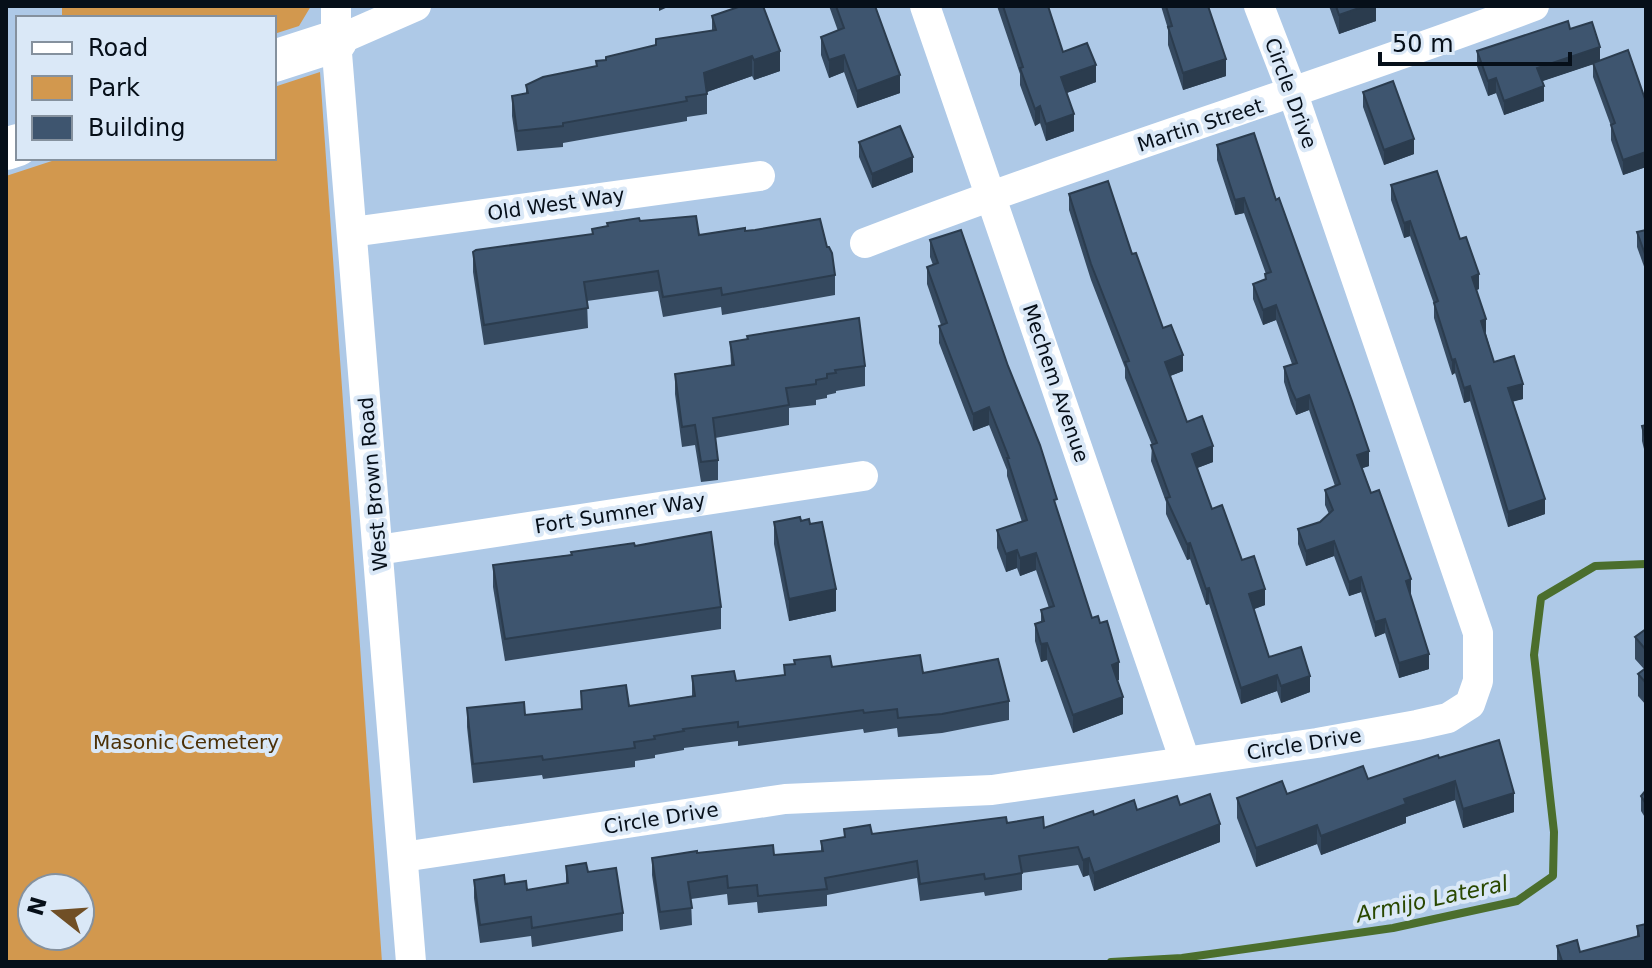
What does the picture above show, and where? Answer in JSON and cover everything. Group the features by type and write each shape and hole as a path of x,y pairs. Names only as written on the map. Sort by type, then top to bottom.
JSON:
{"street":[{"path":"276,60 336,23 416,6"},
{"name":"Mechem Avenue","path":"925,6 1185,761"},
{"name":"Circle Drive","path":"403,857 785,799 992,790 1317,743 1448,718 1470,704 1478,681 1478,633 1293,94 1259,6"},
{"name":"Martin Street","path":"865,243 992,194 1293,94 1534,6"},
{"name":"West Brown Road","path":"336,23 411,962"},
{"name":"Old West Way","path":"352,232 760,176"},
{"name":"Fort Sumner Way","path":"378,550 863,476"}],"green space":[{"path":"62,6 311,6 299,26 276,33 276,16 62,16"},
{"name":"Masonic Cemetery","path":"320,72 382,962 6,962 6,176 55,160 276,160 276,86"}],"building":[{"path":"741,6 763,6 780,51 754,60 752,56 704,73 707,94 686,97 687,101 563,123 563,126 517,131 512,96 528,93 526,85 543,77 597,66 596,61 606,60 606,57 656,45 656,39 716,30 712,16"},
{"path":"836,6 875,6 900,75 857,91 844,55 829,60 821,37 844,28"},
{"path":"1003,6 1048,6 1063,52 1087,43 1096,65 1061,77 1074,114 1046,124 1040,106 1035,109"},
{"path":"1166,6 1208,6 1226,59 1183,73 1168,27 1172,26"},
{"path":"1336,6 1365,6 1339,15"},
{"path":"1568,21 1570,29 1592,22 1600,47 1537,68 1544,86 1504,101 1496,78 1488,81 1477,51"},
{"path":"1628,50 1646,102 1646,152 1623,160 1611,125 1615,123 1593,63"},
{"path":"1393,81 1414,139 1384,150 1363,92"},
{"path":"900,126 913,157 872,174 859,142"},
{"path":"1254,133 1369,451 1357,455 1371,493 1379,490 1411,579 1406,581 1429,654 1399,663 1385,619 1375,622 1361,577 1349,582 1334,541 1306,551 1298,529 1320,522 1333,510 1325,490 1340,484 1309,395 1296,400 1291,389 1284,367 1297,363 1276,305 1263,310 1253,284 1266,279 1265,274 1271,272 1244,198 1235,200 1217,145"},
{"path":"1437,171 1460,239 1466,237 1479,274 1472,277 1486,319 1481,321 1494,362 1514,356 1523,384 1508,388 1545,499 1508,512 1470,386 1464,388 1455,359 1452,360 1434,303 1438,301 1410,221 1404,223 1391,185"},
{"path":"1108,181 1132,254 1136,253 1163,328 1171,325 1183,355 1165,362 1187,422 1202,416 1213,446 1192,454 1212,509 1222,505 1242,560 1254,556 1265,589 1249,594 1269,657 1301,647 1310,676 1281,686 1277,675 1241,688 1209,588 1206,589 1190,543 1187,544 1166,498 1170,497 1151,445 1157,443 1125,362 1129,361 1091,264 1069,194"},
{"path":"696,216 699,235 820,219 827,247 832,253 835,275 722,295 721,288 663,297 658,271 584,282 588,308 484,325 473,252 476,250 593,234 592,229 608,226 607,223 639,218 640,221"},
{"path":"961,230 1008,366 1040,445 1057,499 1054,500 1092,618 1098,616 1100,623 1107,621 1119,662 1112,665 1123,697 1073,715 1047,643 1041,644 1035,624 1044,621 1041,610 1054,606 1036,553 1020,558 1017,550 1006,554 997,530 1027,520 1009,458 989,407 973,414 939,326 947,323 927,267 938,263 930,240"},
{"path":"1646,230 1646,257 1637,232"},
{"path":"859,318 865,366 835,370 836,373 827,374 827,378 816,380 816,384 786,388 789,405 713,418 718,460 701,462 695,425 682,427 675,374 734,365 730,342 748,339 747,336"},
{"path":"800,517 801,521 809,519 810,524 822,522 836,589 789,599 774,522"},
{"path":"711,532 721,607 505,639 493,565 634,543 635,546"},
{"path":"1646,629 1646,650 1635,637"},
{"path":"920,655 923,673 998,659 1009,701 942,714 898,718 897,709 864,713 863,710 738,727 738,722 654,736 655,739 634,742 635,748 543,760 542,756 473,764 467,708 524,702 525,715 582,709 581,691 626,685 629,706 695,696 692,676 734,671 736,681 785,675 784,665 795,664 794,660 830,656 832,667"},
{"path":"1646,668 1646,683 1638,674"},
{"path":"1499,740 1514,793 1463,809 1455,781 1404,799 1406,804 1321,836 1317,825 1256,848 1237,798 1282,781 1287,794 1363,766 1368,779 1438,755 1439,758"},
{"path":"1210,794 1220,824 1094,873 1089,858 1083,860 1078,847 1019,856 1022,873 985,879 984,874 920,884 917,861 825,878 827,889 758,896 757,885 728,888 727,876 688,882 692,908 660,912 652,858 773,845 774,855 823,851 821,841 845,837 844,829 870,825 872,834 1006,817 1007,823 1043,817 1044,828 1093,811 1094,815 1134,800 1137,810 1177,796 1180,805"},
{"path":"586,863 588,872 616,868 623,913 532,928 531,917 480,925 474,880 504,875 505,884 526,881 527,890 568,883 566,866"},
{"path":"1646,924 1646,962 1554,962 1562,961 1557,946 1577,940 1580,952 1639,936 1637,926"}],"waterway":[{"name":"Armijo Lateral","path":"1111,962 1182,958 1393,928 1517,901 1553,876 1554,832 1534,655 1541,598 1595,566 1646,564"}]}
